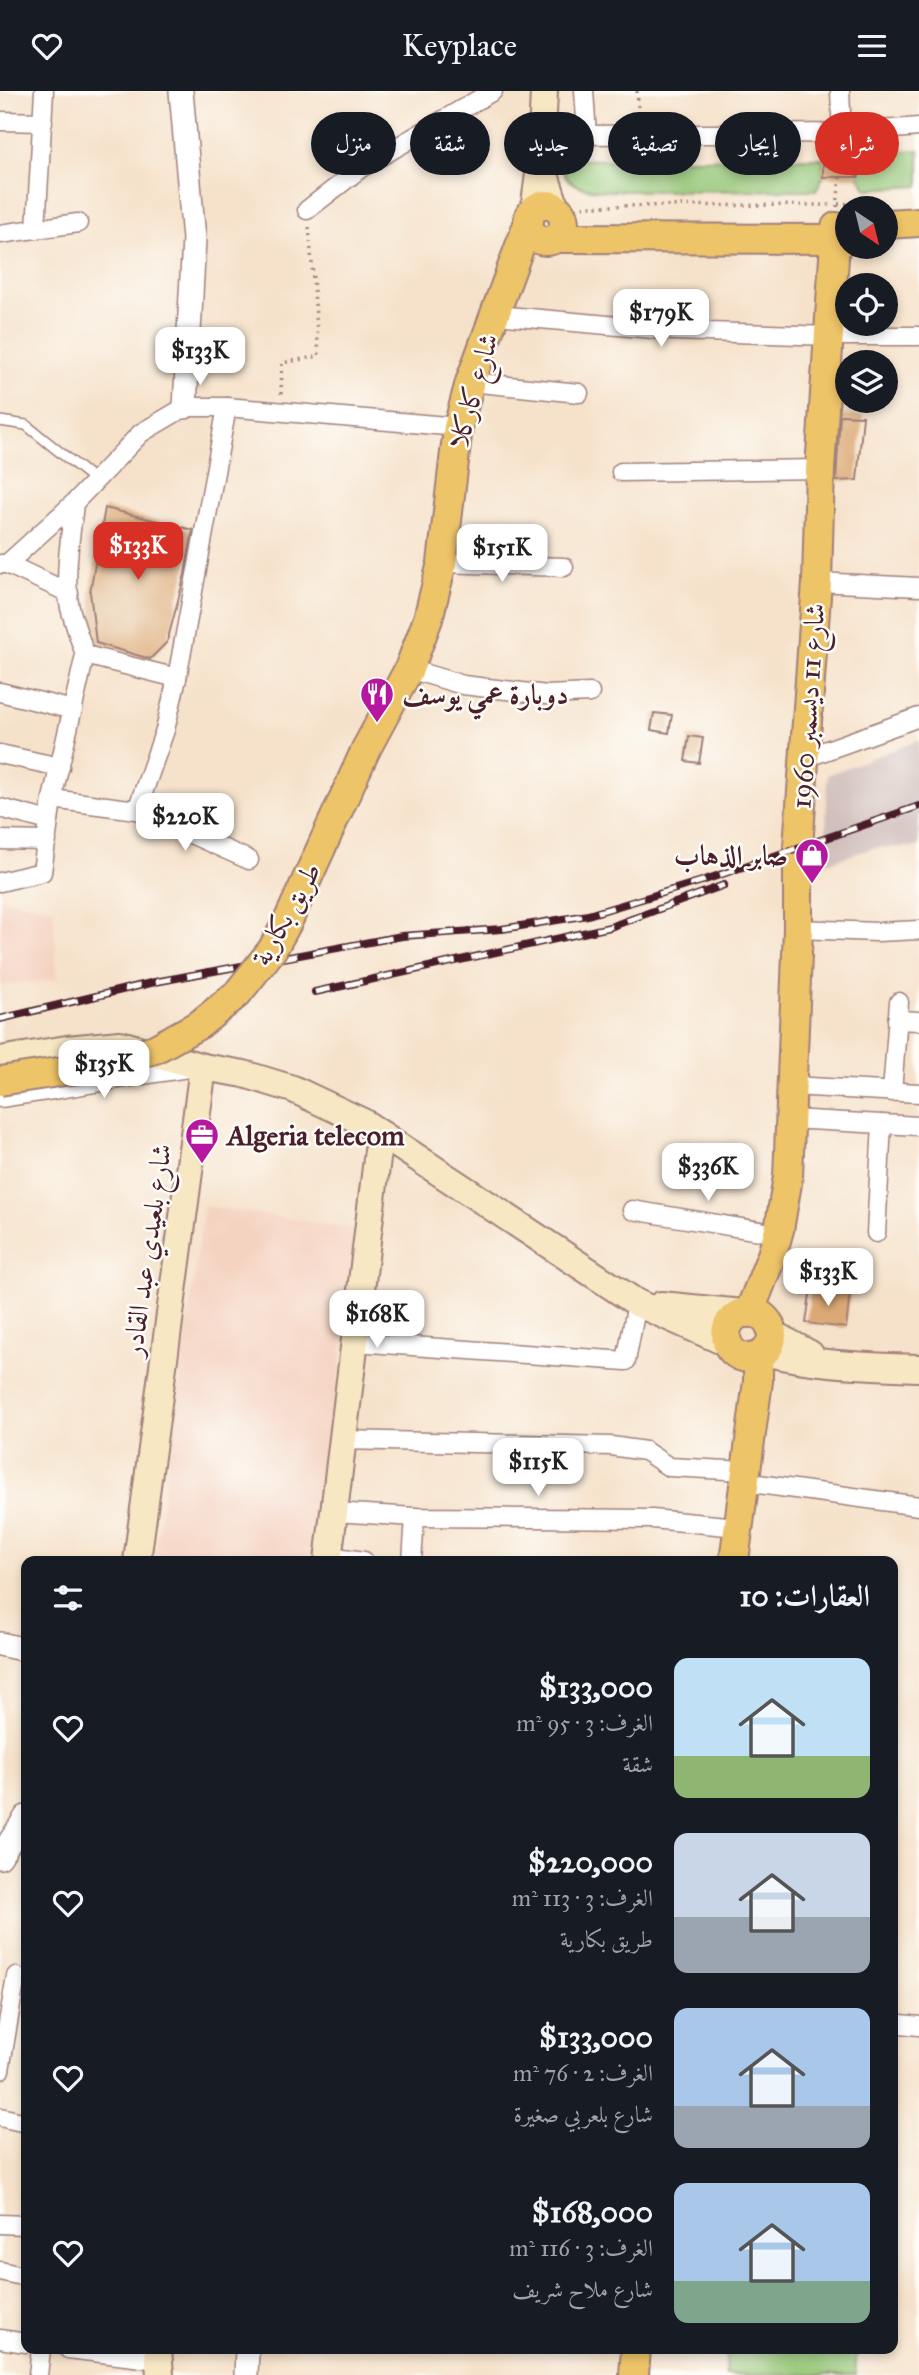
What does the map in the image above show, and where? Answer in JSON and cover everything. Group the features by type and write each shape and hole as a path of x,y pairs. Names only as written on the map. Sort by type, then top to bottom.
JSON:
{"main road":[{"path":"544,91 541,160 550,222 600,227 835,227"},
{"path":"898,216 919,222"},
{"name":"شارع كاركلا","path":"366,749 409,669 428,618 442,563 458,427 470,382 496,315 509,272 550,222"},
{"path":"898,237 919,236"},
{"name":"شارع 11 ديسمبر 1960","path":"735,1556 754,1405 759,1332 788,1177 798,929 798,847 817,582 820,469 837,259"},
{"name":"طريق بكارية","path":"0,1081 97,1066 155,1049 200,1024 237,994 272,950 288,921 366,749"},
{"path":"0,1060 120,1044 293,1089 363,1122 637,1303 729,1346 745,1358 759,1332"},
{"name":"شارع بلعيدي عبد القادر","path":"138,1556 203,1067"},
{"path":"329,1556 380,1134"},
{"path":"637,1303 759,1332"},
{"path":"754,1405 729,1346 727,1328 736,1316 759,1332 787,1359 919,1368"},
{"path":"634,2375 636,2354"}],"street":[{"path":"36,229 44,91"},
{"path":"181,91 194,240 185,407"},
{"path":"307,209 361,168 494,91"},
{"path":"584,91 587,135 608,135"},
{"path":"840,91 841,112"},
{"path":"0,121 43,122"},
{"path":"899,129 919,127"},
{"path":"701,135 815,133"},
{"path":"0,235 78,223"},
{"path":"496,315 676,331 919,337"},
{"path":"470,382 579,393"},
{"path":"69,593 3,564 74,503 141,433 185,407 228,407 458,427"},
{"path":"137,810 165,730 177,678 228,407"},
{"path":"621,472 820,469"},
{"path":"0,882 42,872 52,799 85,655 70,607 69,549 74,503"},
{"path":"442,563 564,567"},
{"path":"817,582 919,587"},
{"path":"85,655 177,678"},
{"path":"409,669 463,685 547,695 590,693"},
{"path":"0,692 73,710"},
{"path":"805,758 919,717"},
{"path":"0,754 60,767"},
{"path":"52,799 137,810 249,860"},
{"path":"0,808 49,821"},
{"path":"0,840 47,841"},
{"path":"798,929 877,932 919,930"},
{"path":"892,1092 898,1011 919,1021"},
{"path":"0,1098 136,1074 203,1067"},
{"path":"791,1086 919,1093"},
{"path":"790,1119 919,1126"},
{"path":"876,1233 882,1124"},
{"path":"632,1210 775,1245"},
{"path":"355,1342 626,1361 637,1303"},
{"path":"342,1440 611,1446 645,1451 669,1467 745,1476 919,1506"},
{"path":"334,1512 415,1517 652,1518 738,1527"},
{"path":"412,1556 415,1517"},
{"path":"0,1644 21,1649"},
{"path":"0,1857 21,1825"},
{"path":"0,2070 14,1976"},
{"path":"898,2024 919,2026"},
{"path":"0,2117 21,2122"},
{"path":"0,2224 21,2225"},
{"path":"0,2271 21,2276"},
{"path":"0,2339 21,2342"},
{"path":"38,2375 40,2354"},
{"path":"106,2354 159,2361"},
{"path":"246,2375 247,2354"}],"lane":[{"path":"0,421 26,425 96,481"}],"path":[{"path":"637,91 638,112"},
{"path":"840,177 840,196"},
{"path":"550,222 587,206 835,227"},
{"path":"281,411 282,363 319,356 307,209"}],"shaded area":[{"path":"919,740 919,847 873,848 826,863 827,775"},
{"path":"0,899 53,908 58,979 0,986"},
{"path":"204,1206 356,1229 317,1556 155,1556"}],"green space":[{"path":"919,150 919,186 867,189 859,175 899,175 899,151"},
{"path":"801,158 815,158 815,175 823,175 816,190 605,191 575,185 565,175 594,175 594,160 608,160 608,175 701,175 701,159 715,159 715,175 801,175"},
{"path":"727,2354 857,2354 855,2375 725,2375"}],"building":[{"path":"823,175 859,175 859,177"},
{"path":"840,415 863,416 857,480 836,481"},
{"path":"105,508 193,530 185,574 167,642 150,659 96,643 90,592"},
{"path":"654,713 672,715 669,733 651,730"},
{"path":"689,736 703,738 699,763 685,761"},
{"path":"811,1287 850,1292 846,1328 806,1323"}],"railway":[{"path":"0,1019 155,982 402,936 502,929 588,915 702,881 919,806"},
{"path":"315,992 610,927 724,885"}],"place":[{"name":"دوبارة عمي يوسف","path":"377,724"},
{"name":"صابر الذهاب","path":"812,885"},
{"name":"Algeria telecom","path":"202,1165"}]}
